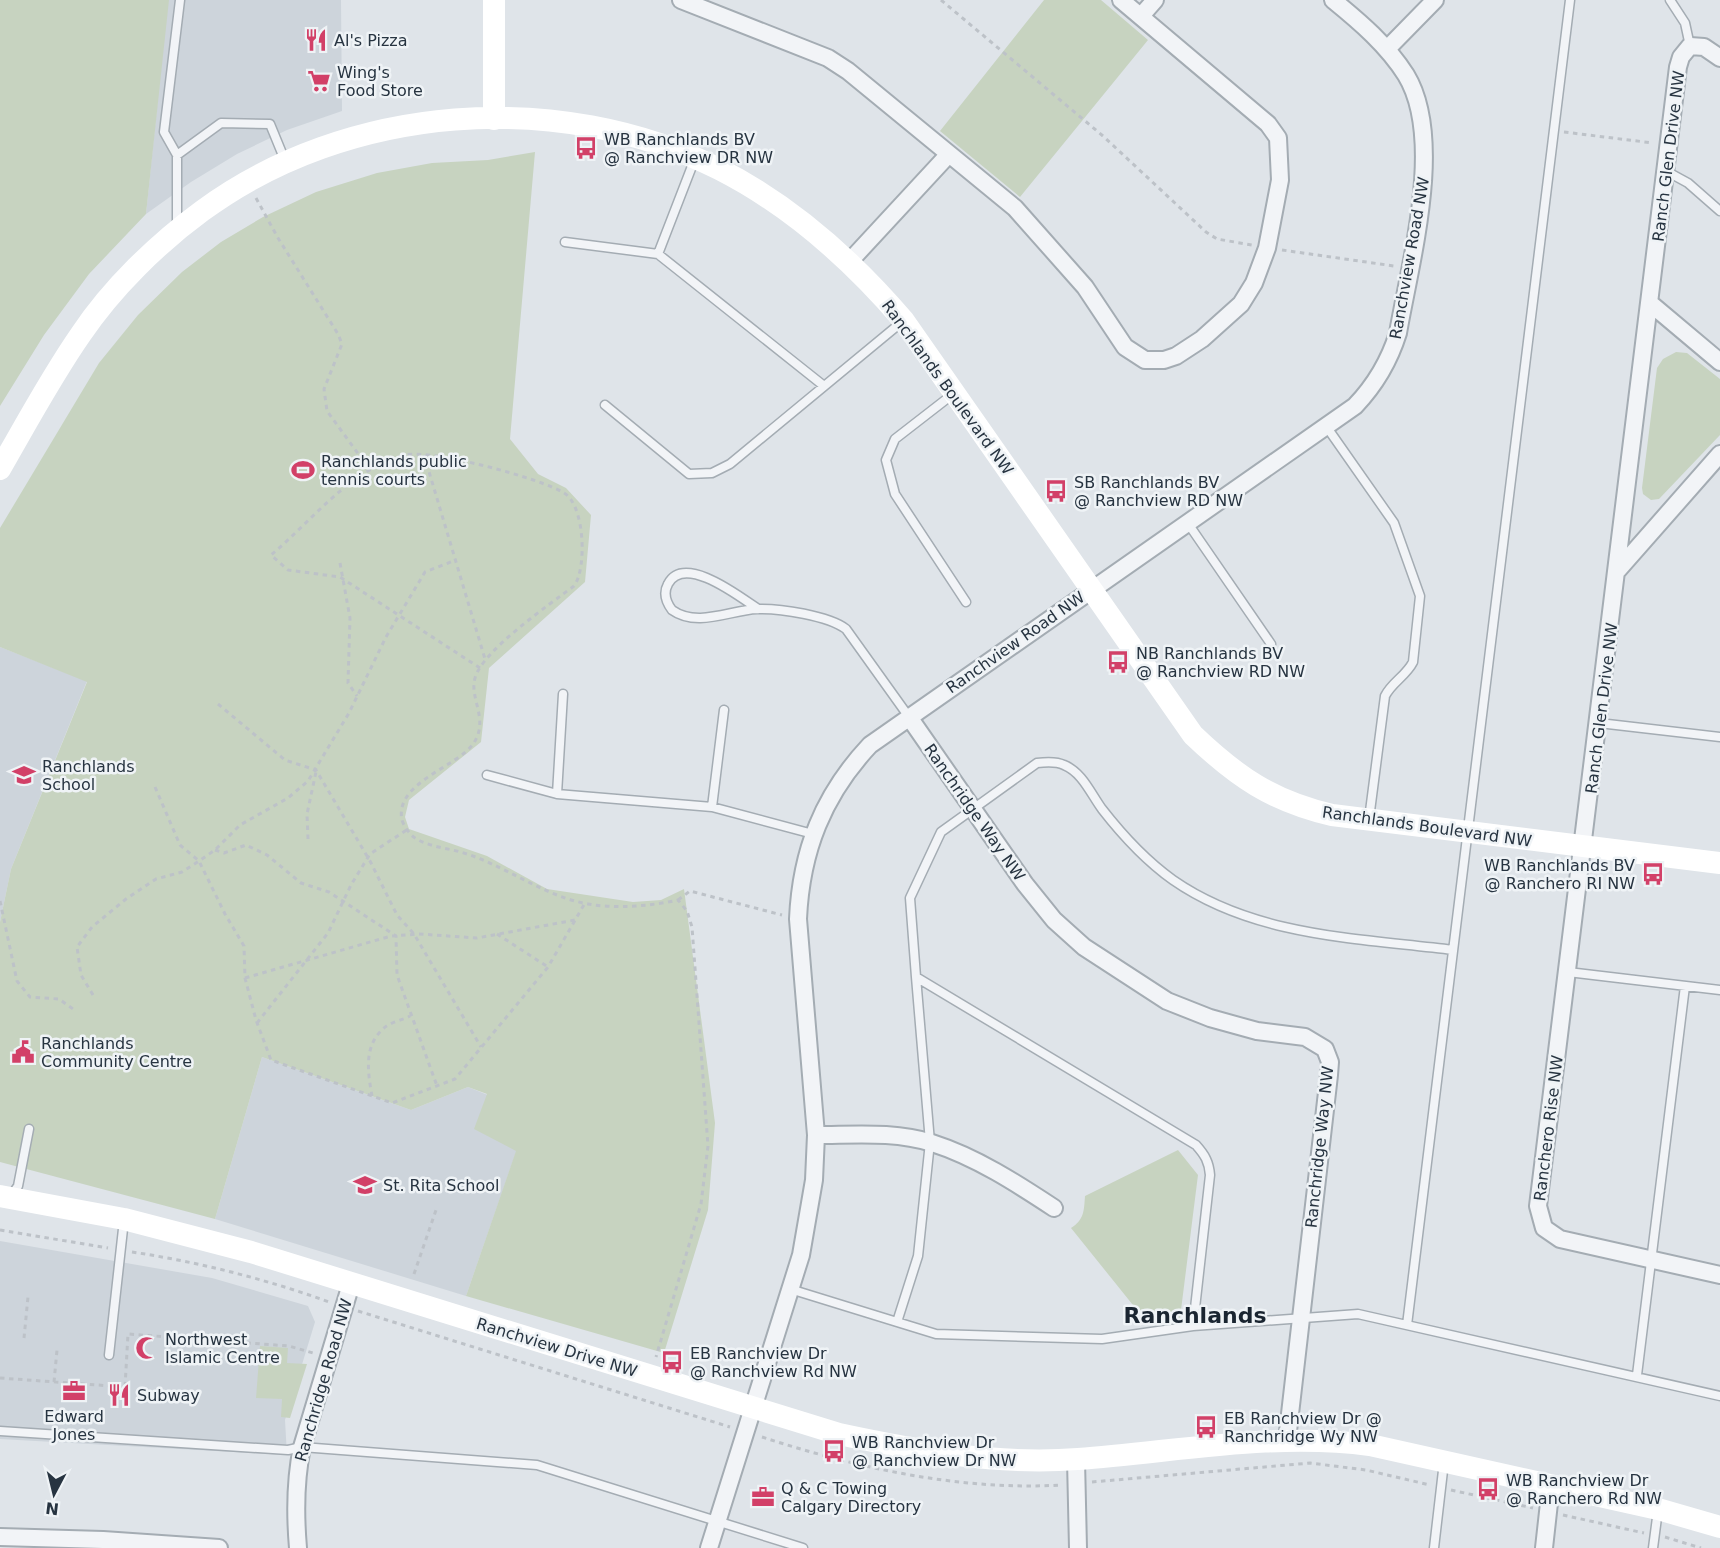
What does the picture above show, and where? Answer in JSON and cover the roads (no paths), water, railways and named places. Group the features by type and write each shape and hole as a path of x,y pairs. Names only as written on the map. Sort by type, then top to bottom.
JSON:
{"street":[{"path":"494,0 494,119"},
{"path":"681,0 828,58 1015,208 1085,287 1125,347 1145,360 1164,360 1176,356 1221,324 1241,304 1254,283 1268,248 1280,180 1278,138 1259,115 1121,0"},
{"path":"1142,16 1155,0"},
{"name":"Ranchview Road NW","path":"709,1548 801,1255 809,1215 816,1135 798,919 801,876 813,834 831,796 855,761 870,745 1355,406 1377,380 1386,365 1398,333 1424,183 1423,132 1418,104 1407,77 1387,49 1333,0"},
{"path":"1387,49 1435,0"},
{"path":"1690,46 1704,47 1720,58"},
{"name":"Ranch Glen Drive NW","path":"1584,846 1678,67 1681,57 1690,46"},
{"name":"Ranchlands Boulevard NW","path":"0,469 56,374 97,312 177,231 204,209 248,182 286,163 346,140 401,125 453,120 550,120 639,138 695,158 740,181 802,220 850,261 904,321 1193,735 1228,768 1251,784 1301,808 1369,821 1720,863"},
{"path":"850,261 949,154"},
{"path":"1651,304 1720,362"},
{"path":"1618,570 1720,454"},
{"name":"Ranchridge Way NW","path":"909,717 1025,884 1054,920 1084,947 1167,1001 1210,1018 1257,1031 1305,1037 1325,1049 1330,1062 1329,1075 1287,1440"},
{"name":"Ranchero Rise NW","path":"1584,846 1538,1206 1539,1216 1544,1228 1560,1239 1720,1275"},
{"path":"816,1135 899,1136 930,1142 970,1158 1054,1208"},
{"name":"Ranchview Drive NW","path":"4,1197 124,1220 251,1252 839,1434 925,1452 986,1458 1076,1460 1287,1440 1331,1440 1360,1443 1444,1461 1658,1509 1720,1527"},
{"name":"Ranchridge Road NW","path":"298,1548 296,1474 351,1284"},
{"path":"1076,1460 1078,1548"},
{"path":"1544,1548 1551,1485"},
{"path":"0,1537 103,1544 219,1548"}],"lane":[{"path":"177,231 177,155 164,132 180,0"},
{"path":"1407,1325 1570,0"},
{"path":"1670,0 1685,23 1690,46"},
{"path":"177,155 221,123 270,124 286,163"},
{"path":"658,254 695,158"},
{"path":"1666,171 1688,183 1720,211"},
{"path":"565,242 658,254 824,386"},
{"path":"605,405 688,474 712,473 730,464 904,321"},
{"path":"954,393 895,439 886,460 895,494 966,602"},
{"path":"1326,426 1394,523 1420,596 1413,662 1408,671 1390,687 1385,696 1369,821"},
{"path":"1187,522 1270,644"},
{"path":"758,609 715,581 689,572 676,575 667,585 665,592 672,610 683,616 718,617 758,609 822,617 836,622 846,629 909,717"},
{"path":"557,794 563,694"},
{"path":"712,807 724,710"},
{"path":"1599,723 1720,737"},
{"path":"897,1322 918,1256 930,1142 910,898 940,832 1037,763 1064,765 1078,775 1102,809 1139,853 1174,880 1216,905 1269,924 1305,932 1453,950"},
{"path":"487,775 557,794 712,807 813,834"},
{"path":"1568,972 1720,990"},
{"path":"916,977 1196,1144 1204,1154 1209,1163 1210,1175 1193,1326"},
{"path":"1637,1376 1685,986"},
{"path":"4,1197 18,1186 29,1129"},
{"path":"109,1354 124,1220"},
{"path":"790,1289 936,1334 1102,1339 1193,1326 1358,1314 1720,1396"},
{"path":"0,1431 288,1450 302,1447 537,1465 803,1548"},
{"path":"1434,1548 1444,1461"},
{"path":"1653,1548 1658,1509"}],"place":[{"name":"Al's Pizza","path":"316,40"},
{"name":"Wing's Food Store","path":"319,81"},
{"name":"WB Ranchlands BV @ Ranchview DR NW","path":"586,148"},
{"name":"Ranchlands public tennis courts","path":"303,470"},
{"name":"SB Ranchlands BV @ Ranchview RD NW","path":"1056,491"},
{"name":"NB Ranchlands BV @ Ranchview RD NW","path":"1118,662"},
{"name":"Ranchlands School","path":"24,775"},
{"name":"WB Ranchlands BV @ Ranchero RI NW","path":"1653,874"},
{"name":"Ranchlands Community Centre","path":"23,1052"},
{"name":"St. Rita School","path":"365,1185"},
{"name":"Northwest Islamic Centre","path":"147,1348"},
{"name":"EB Ranchview Dr @ Ranchview Rd NW","path":"672,1362"},
{"name":"Edward Jones","path":"74,1391"},
{"name":"Subway","path":"119,1395"},
{"name":"EB Ranchview Dr @ Ranchridge Wy NW","path":"1206,1427"},
{"name":"WB Ranchview Dr @ Ranchview Dr NW","path":"834,1451"},
{"name":"WB Ranchview Dr @ Ranchero Rd NW","path":"1488,1489"},
{"name":"Q & C Towing Calgary Directory","path":"763,1497"}],"district":[{"name":"Ranchlands","path":"1195,1315"}]}
